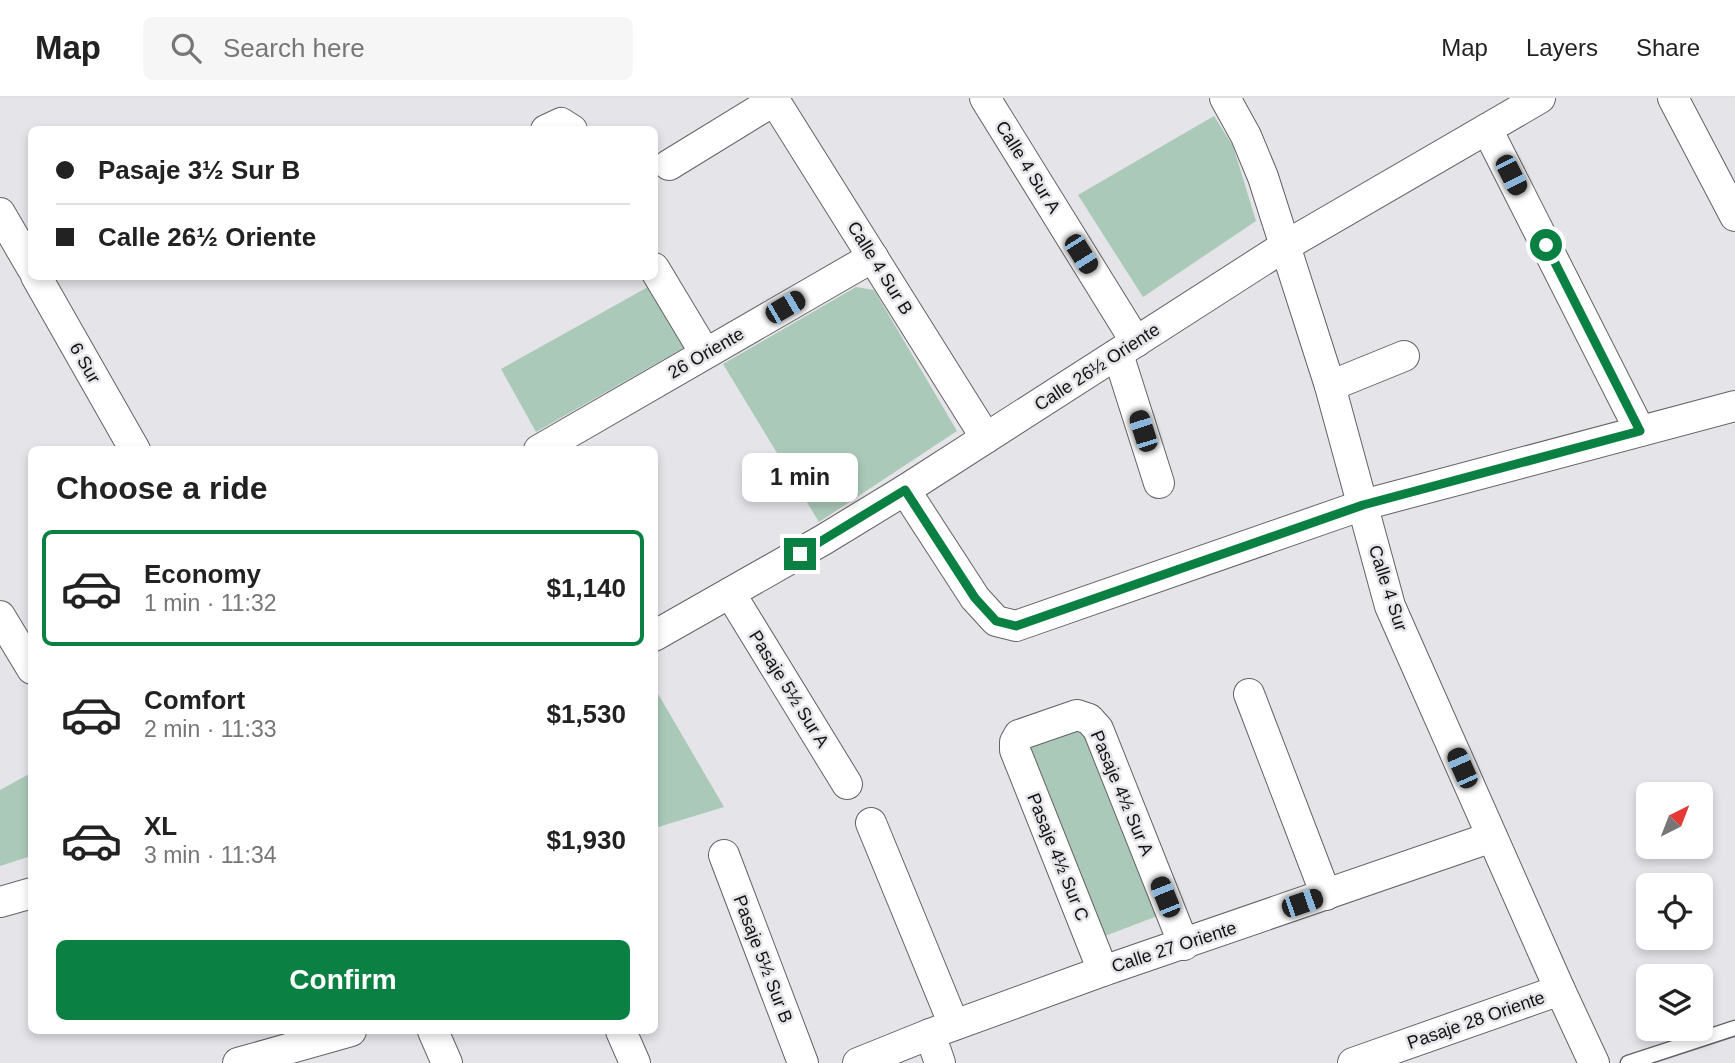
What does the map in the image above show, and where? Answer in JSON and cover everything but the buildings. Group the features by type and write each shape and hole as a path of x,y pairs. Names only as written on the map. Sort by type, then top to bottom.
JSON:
{"street":[{"name":"Calle 4 Sur A","path":"985,98 1127,348 1159,483"},
{"name":"Calle 4 Sur","path":"1224,98 1246,136 1263,177 1330,386 1390,606 1594,1063"},
{"name":"Calle 26½ Oriente","path":"658,634 905,490 1285,246 1540,98"},
{"path":"1673,98 1735,216"},
{"path":"669,165 774,99"},
{"name":"Calle 4 Sur B","path":"774,99 986,438"},
{"path":"1487,129 1640,431"},
{"path":"0,213 28,261"},
{"name":"26 Oriente","path":"546,446 873,257"},
{"path":"658,275 705,353"},
{"name":"6 Sur","path":"38,280 133,446"},
{"path":"1330,386 1404,356"},
{"path":"905,490 975,598 996,621 1016,626 1363,505 1735,406"},
{"name":"Pasaje 5½ Sur A","path":"730,593 847,784"},
{"path":"0,616 28,663"},
{"path":"1249,694 1326,895"},
{"name":"Pasaje 4½ Sur A","path":"1015,742 1019,735 1077,715 1088,719 1098,729 1184,945"},
{"name":"Pasaje 4½ Sur C","path":"1015,742 1015,750 1103,971"},
{"path":"871,823 942,1030 940,1063"},
{"name":"Calle 27 Oriente","path":"858,1063 1103,971 1492,837"},
{"name":"Pasaje 5½ Sur B","path":"724,855 803,1063"},
{"path":"0,902 28,894"},
{"name":"Pasaje 28 Oriente","path":"1353,1063 1560,990"},
{"path":"238,1063 340,1034"},
{"path":"434,1034 447,1063"},
{"path":"622,1034 635,1063"}],"lane":[{"path":"1628,1063 1735,1028"}],"green space":[{"path":"1214,116 1233,146 1256,221 1143,297 1078,195"},
{"path":"648,287 685,347 536,432 501,369"},
{"path":"856,287 874,290 957,431 819,522 723,364"},
{"path":"658,694 724,807 658,827"},
{"path":"1085,714 1160,915 1097,939 1018,738"},
{"path":"28,775 28,857 0,866 0,790"}],"route":[{"path":"800,554 905,490 975,598 996,621 1016,626 1363,505 1640,431 1546,245"}]}
